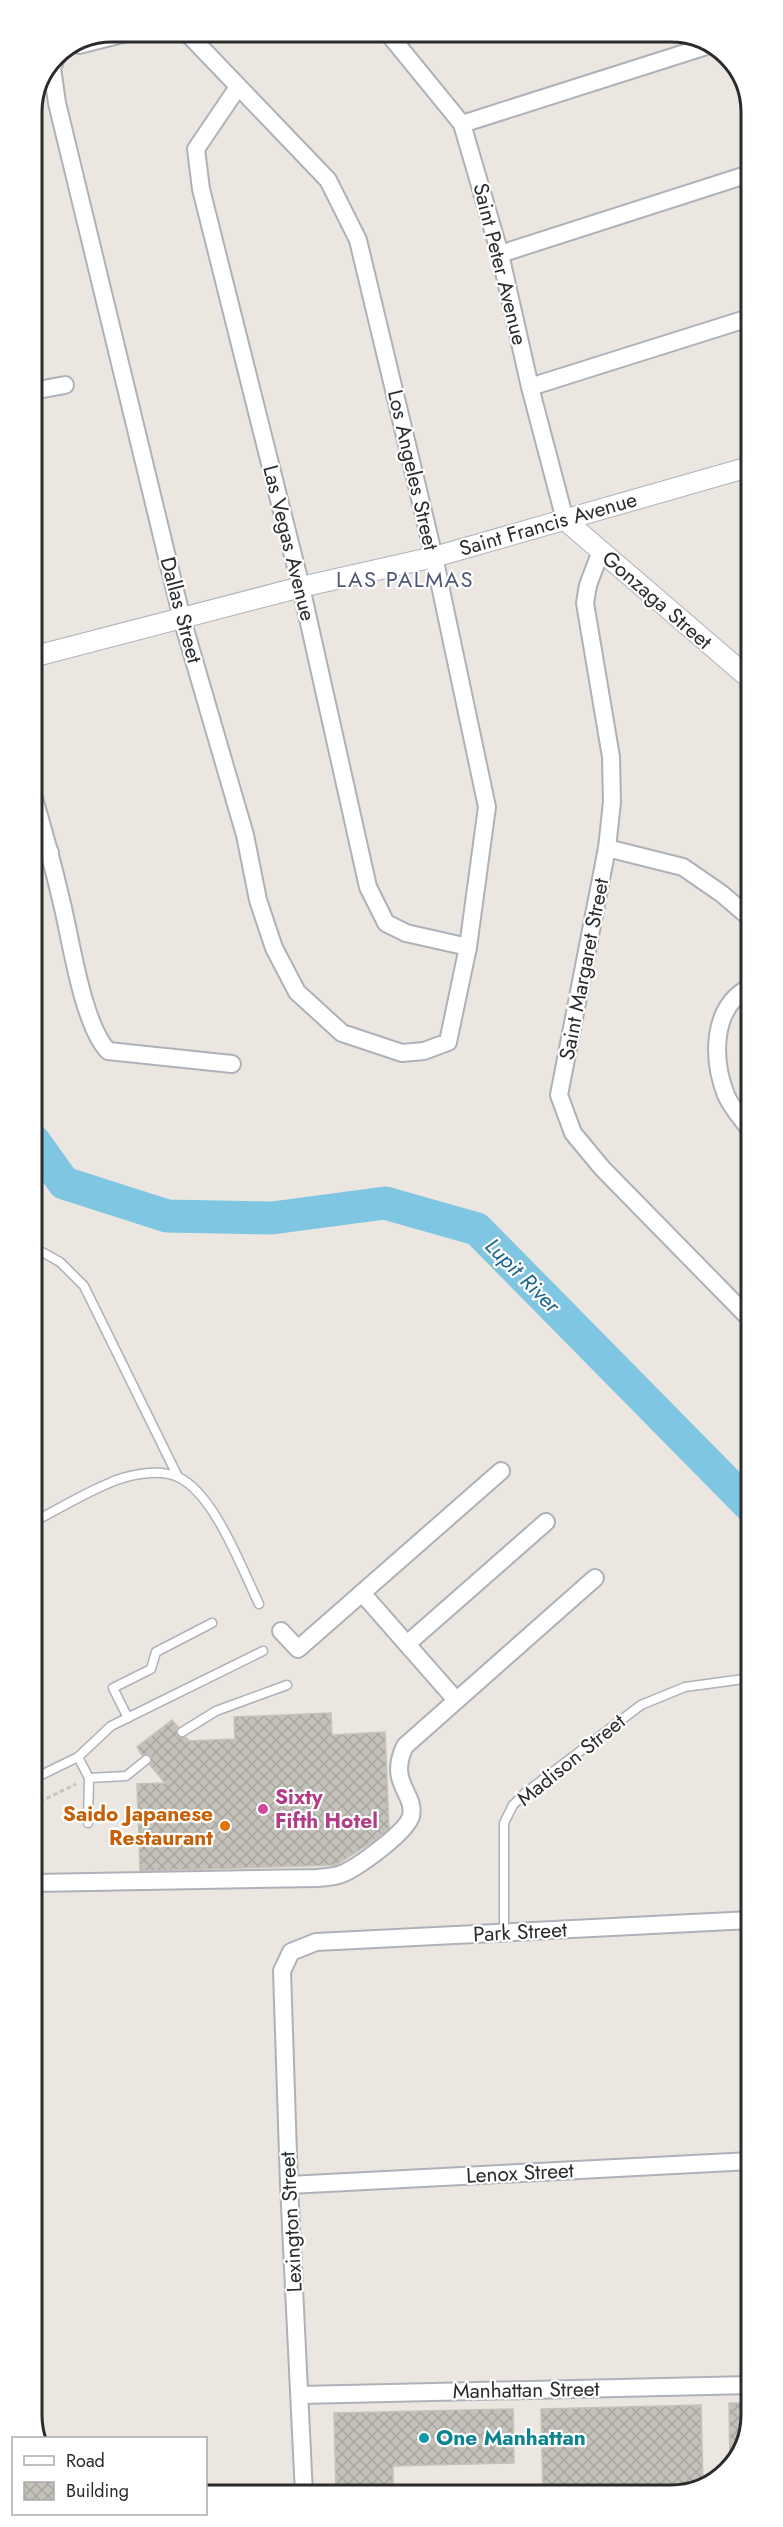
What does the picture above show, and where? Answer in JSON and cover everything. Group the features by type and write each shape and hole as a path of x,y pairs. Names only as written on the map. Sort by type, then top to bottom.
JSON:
{"street":[{"name":"Los Angeles Street","path":"195,42 328,180 358,240 434,557 488,807 468,947 448,1042"},
{"name":"Saint Peter Avenue","path":"395,42 462,124 500,254 530,387 565,520"},
{"path":"462,124 700,48"},
{"name":"Dallas Street","path":"53,75 57,103 182,619 245,835 258,900 274,948 297,992 342,1034 402,1053 424,1051 448,1042"},
{"name":"Las Vegas Avenue","path":"238,87 196,149 201,189 301,586 368,887 387,923 406,933 468,947"},
{"path":"500,254 741,177"},
{"path":"530,387 741,321"},
{"path":"42,389 64,385"},
{"name":"Saint Francis Avenue","path":"42,654 301,586 434,557 741,469"},
{"name":"Gonzaga Street","path":"565,520 741,671"},
{"name":"Saint Margaret Street","path":"601,551 588,585 585,603 586,624 611,757 612,802 607,848 559,1095 573,1133 602,1168 741,1310"},
{"path":"42,825 86,1004 98,1041 108,1051 232,1065"},
{"path":"607,848 683,867 741,910"},
{"path":"42,853 50,852"},
{"path":"741,992 724,1011 716,1048 719,1072 726,1097 741,1118"},
{"path":"281,1631 298,1649 501,1471"},
{"path":"407,1644 546,1522"},
{"path":"42,1883 317,1878 344,1873 403,1829 411,1816 409,1801 399,1773 399,1759 405,1746 595,1578"},
{"path":"362,1593 456,1700"},
{"name":"Park Street","path":"291,1952 316,1942 741,1921"},
{"name":"Lexington Street","path":"291,1952 282,1971 289,2185 304,2485"},
{"name":"Lenox Street","path":"289,2185 741,2162"},
{"name":"Manhattan Street","path":"300,2395 741,2385"}],"lane":[{"path":"42,1252 60,1262 84,1286 178,1477"},
{"path":"42,1517 108,1483 136,1475 161,1473 178,1477 193,1487 216,1516 259,1604"},
{"path":"128,1718 113,1688 151,1669 156,1652 212,1623"},
{"path":"42,1775 78,1757 111,1726 262,1651"},
{"name":"Madison Street","path":"504,1933 504,1823 513,1805 525,1793 641,1705 686,1687 741,1679"},
{"path":"182,1732 216,1711 287,1685"},
{"path":"78,1757 89,1778 88,1823"},
{"path":"89,1778 126,1776 146,1760"}],"path":[{"path":"42,1801 89,1778"}],"building":[{"name":"Sixty Fifth Hotel","path":"331,1713 332,1735 385,1732 389,1828 375,1840 336,1865 140,1871 137,1784 165,1783 150,1765 151,1757 148,1754 142,1755 137,1747 172,1720 178,1727 177,1736 186,1737 189,1741 235,1739 234,1717"},
{"path":"729,2403 741,2403 740,2429 730,2454"},
{"path":"701,2405 703,2477 689,2483 671,2485 543,2485 541,2409"},
{"name":"One Manhattan","path":"513,2409 514,2463 393,2466 393,2485 336,2485 334,2413"}],"waterway":[{"name":"Lupit River","path":"42,1152 64,1183 167,1216 272,1218 385,1203 477,1229 741,1497"}],"place":[{"name":"Sixty Fifth Hotel","path":"263,1809"},
{"name":"Saido Japanese Restaurant","path":"225,1826"},
{"name":"One Manhattan","path":"424,2438"}],"district":[{"name":"LAS PALMAS","path":"405,579"}]}
